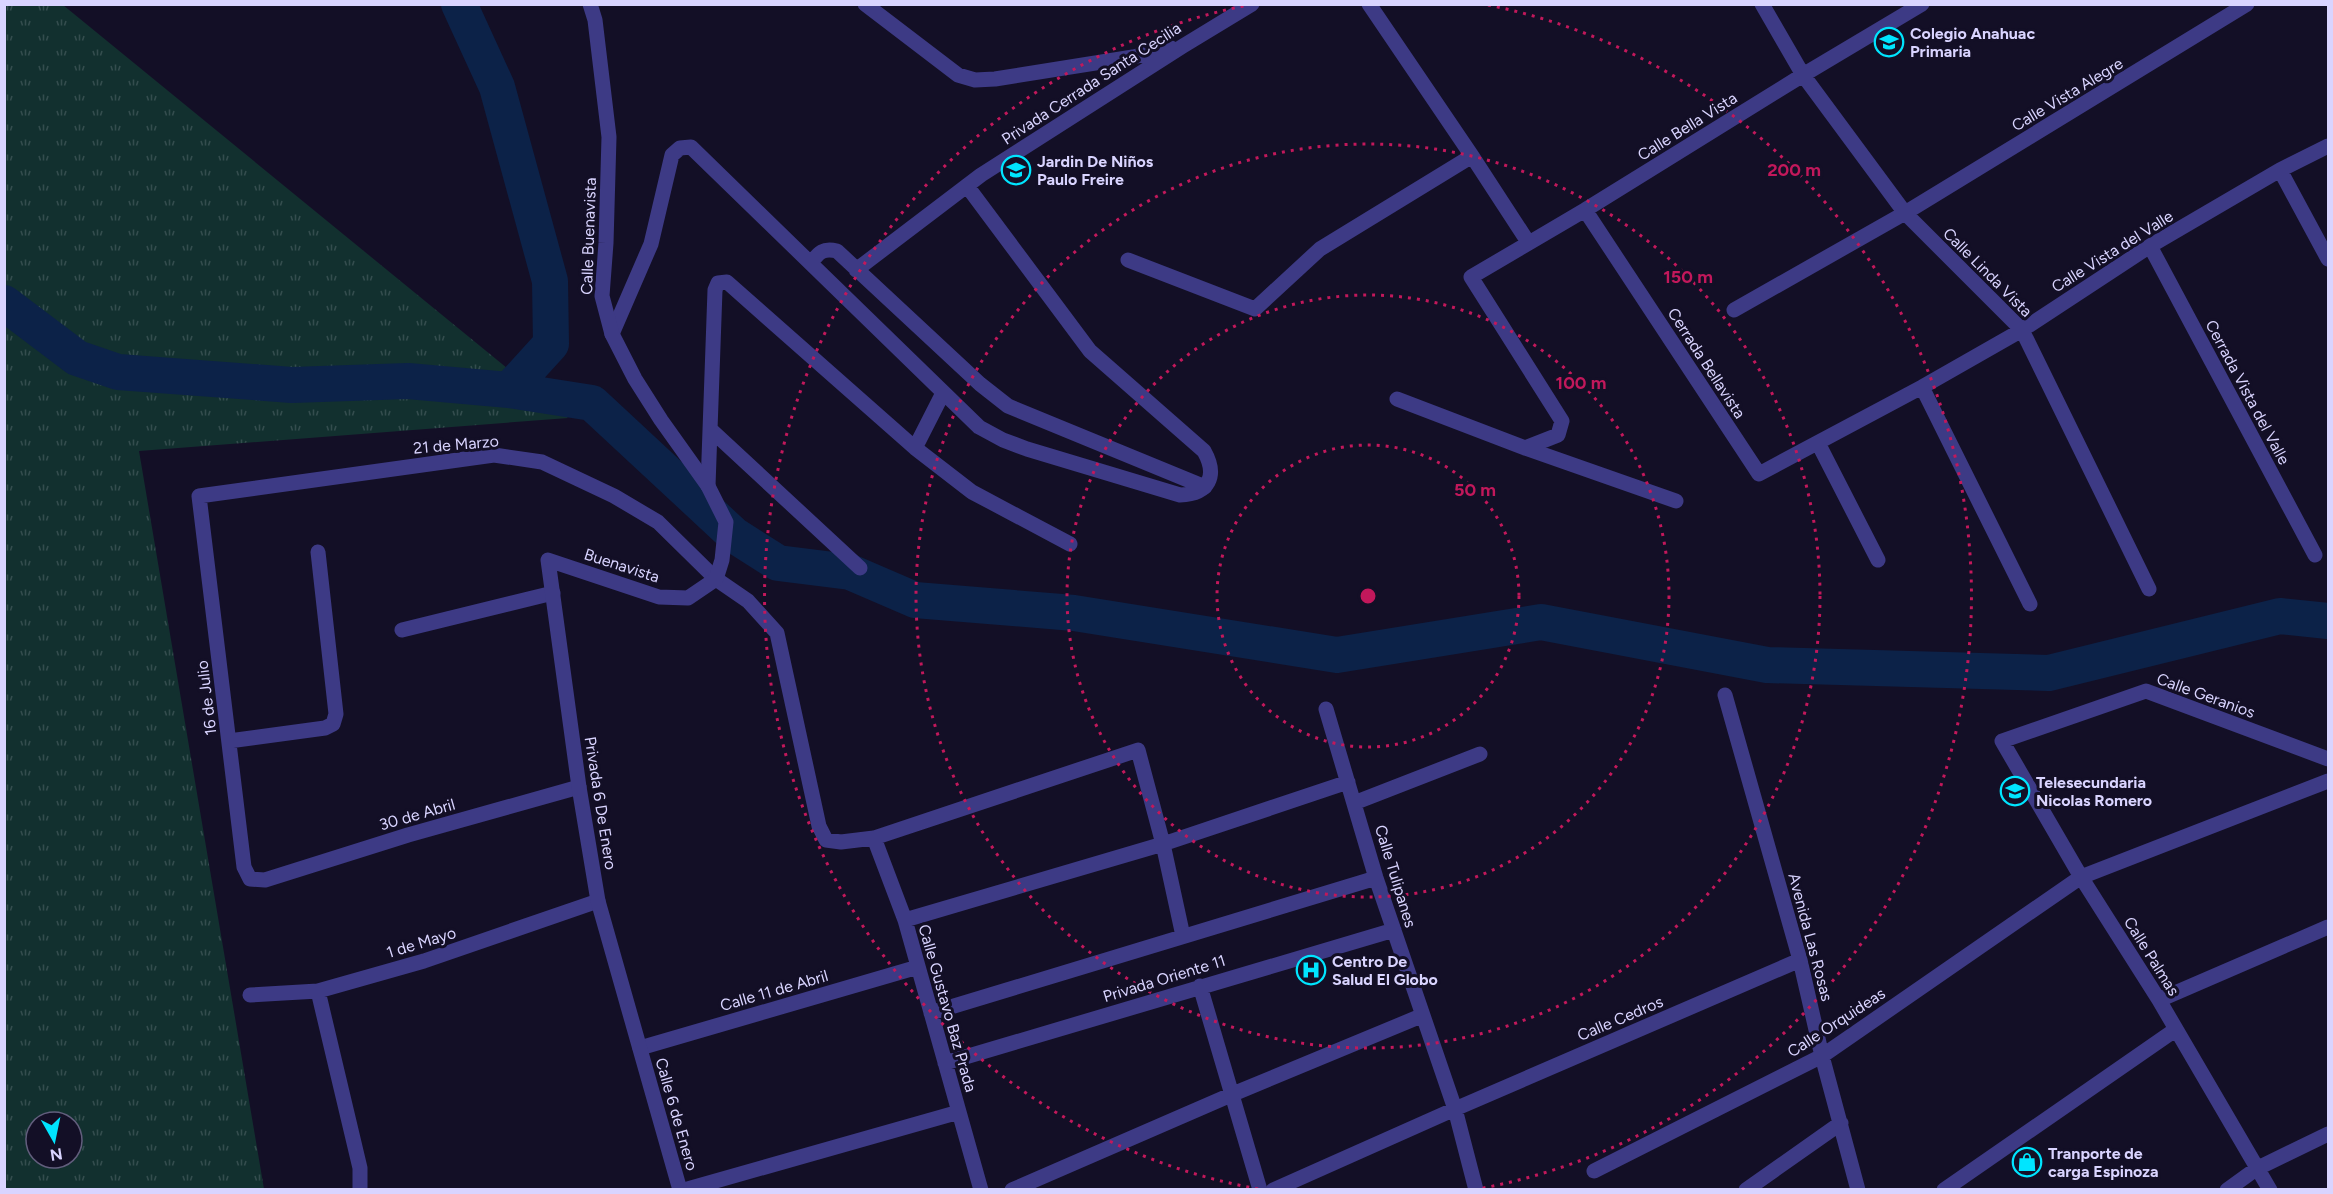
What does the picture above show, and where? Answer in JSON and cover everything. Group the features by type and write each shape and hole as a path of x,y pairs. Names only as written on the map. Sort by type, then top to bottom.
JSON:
{"street":[{"name":"Calle Buenavista","path":"590,4 595,20 609,137 602,296 612,334 651,404 708,486 726,522 716,579"},
{"path":"866,4 958,75 975,80 995,79 1133,57 1183,46"},
{"name":"Privada Cerrada Santa Cecilia","path":"856,270 981,175 1252,4"},
{"path":"1369,4 1528,242"},
{"name":"Calle Linda Vista","path":"1762,4 1803,75 1905,213 2022,330 2149,589"},
{"name":"Calle Bella Vista","path":"1525,448 1558,435 1562,421 1471,277 1922,4"},
{"name":"Calle Vista Alegre","path":"1734,310 1905,213 2247,4"},
{"name":"Calle Vista del Valle","path":"1759,474 1922,387 2022,330 2150,246 2280,170 2328,146"},
{"path":"612,334 651,244 672,155 680,148 691,147 979,427 1003,440 1027,449 1180,495 1194,494 1205,487 1211,477 1211,464 1204,451 1090,351 967,186"},
{"path":"1128,260 1256,309 1320,249 1472,156"},
{"path":"2280,170 2328,259"},
{"name":"Cerrada Bellavista","path":"1585,210 1759,474"},
{"name":"Cerrada Vista del Valle","path":"2150,246 2315,555"},
{"path":"811,263 820,252 827,249 837,251 980,384 1008,406 1205,487"},
{"path":"708,486 715,290 718,283 727,282 915,448 972,492 1070,544"},
{"path":"1922,387 2030,604"},
{"path":"915,448 942,393"},
{"path":"1397,399 1525,448 1676,501"},
{"path":"710,429 860,568"},
{"path":"1818,443 1878,560"},
{"name":"21 de Marzo","path":"199,496 494,455 542,462 614,496 658,522 716,579"},
{"name":"16 de Julio","path":"199,496 244,867 250,879 266,880"},
{"path":"229,741 325,728 333,724 336,714 318,552"},
{"name":"Buenavista","path":"548,560 659,597 688,598 716,579"},
{"name":"Privada 6 De Enero","path":"548,560 579,787 598,901 639,1048"},
{"path":"716,579 748,601 777,633 819,826 826,840 841,842 874,838 1138,750 1163,844 1183,936"},
{"path":"402,630 553,593"},
{"name":"Calle Geranios","path":"2002,741 2146,691 2328,759"},
{"name":"Avenida Las Rosas","path":"1725,695 1800,960 1822,1056 1858,1190"},
{"name":"Calle Tulipanes","path":"1326,709 1376,878 1455,1109 1476,1190"},
{"name":"Calle Palmas","path":"2002,741 2081,877 2159,1000 2270,1190"},
{"path":"1354,803 1480,754"},
{"name":"Calle Orquideas","path":"1594,1171 1822,1056 2081,877 2328,781"},
{"path":"905,920 1163,844 1348,782"},
{"name":"30 de Abril","path":"266,880 408,835 579,787"},
{"name":"Calle Gustavo Baz Prada","path":"874,838 905,920 981,1190"},
{"path":"931,1013 1376,878"},
{"name":"1 de Mayo","path":"250,995 318,991 424,961 598,901"},
{"path":"2159,1000 2328,927"},
{"name":"Privada Oriente 11","path":"945,1063 1394,930"},
{"name":"Calle Cedros","path":"1274,1190 1800,960"},
{"name":"Calle 11 de Abril","path":"639,1048 918,967"},
{"path":"1200,986 1260,1190"},
{"path":"318,991 360,1168 360,1190"},
{"path":"1012,1190 1233,1094 1422,1016"},
{"path":"1944,1190 2175,1029"},
{"name":"Calle 6 de Enero","path":"639,1048 682,1190"},
{"path":"682,1190 959,1112"},
{"path":"1746,1190 1841,1123"},
{"path":"2227,1190 2256,1168 2328,1134"}],"green space":[{"path":"4,5 63,5 568,418 139,451 264,1189 5,1189"}],"waterway":[{"path":"4,303 77,358 118,372 292,385 408,381 509,390 551,344 550,281 497,87 459,4"},
{"path":"509,390 592,403 734,535 778,563 850,572 915,600 1074,613 1337,655 1541,622 1767,665 2049,673 2280,616 2328,621"}],"place":[{"name":"Colegio Anahuac Primaria","path":"1889,42"},
{"name":"Jardin De Niños Paulo Freire","path":"1016,170"},
{"name":"Telesecundaria Nicolas Romero","path":"2015,791"},
{"name":"Centro De Salud El Globo","path":"1311,970"},
{"name":"Tranporte de carga Espinoza","path":"2027,1162"}]}
